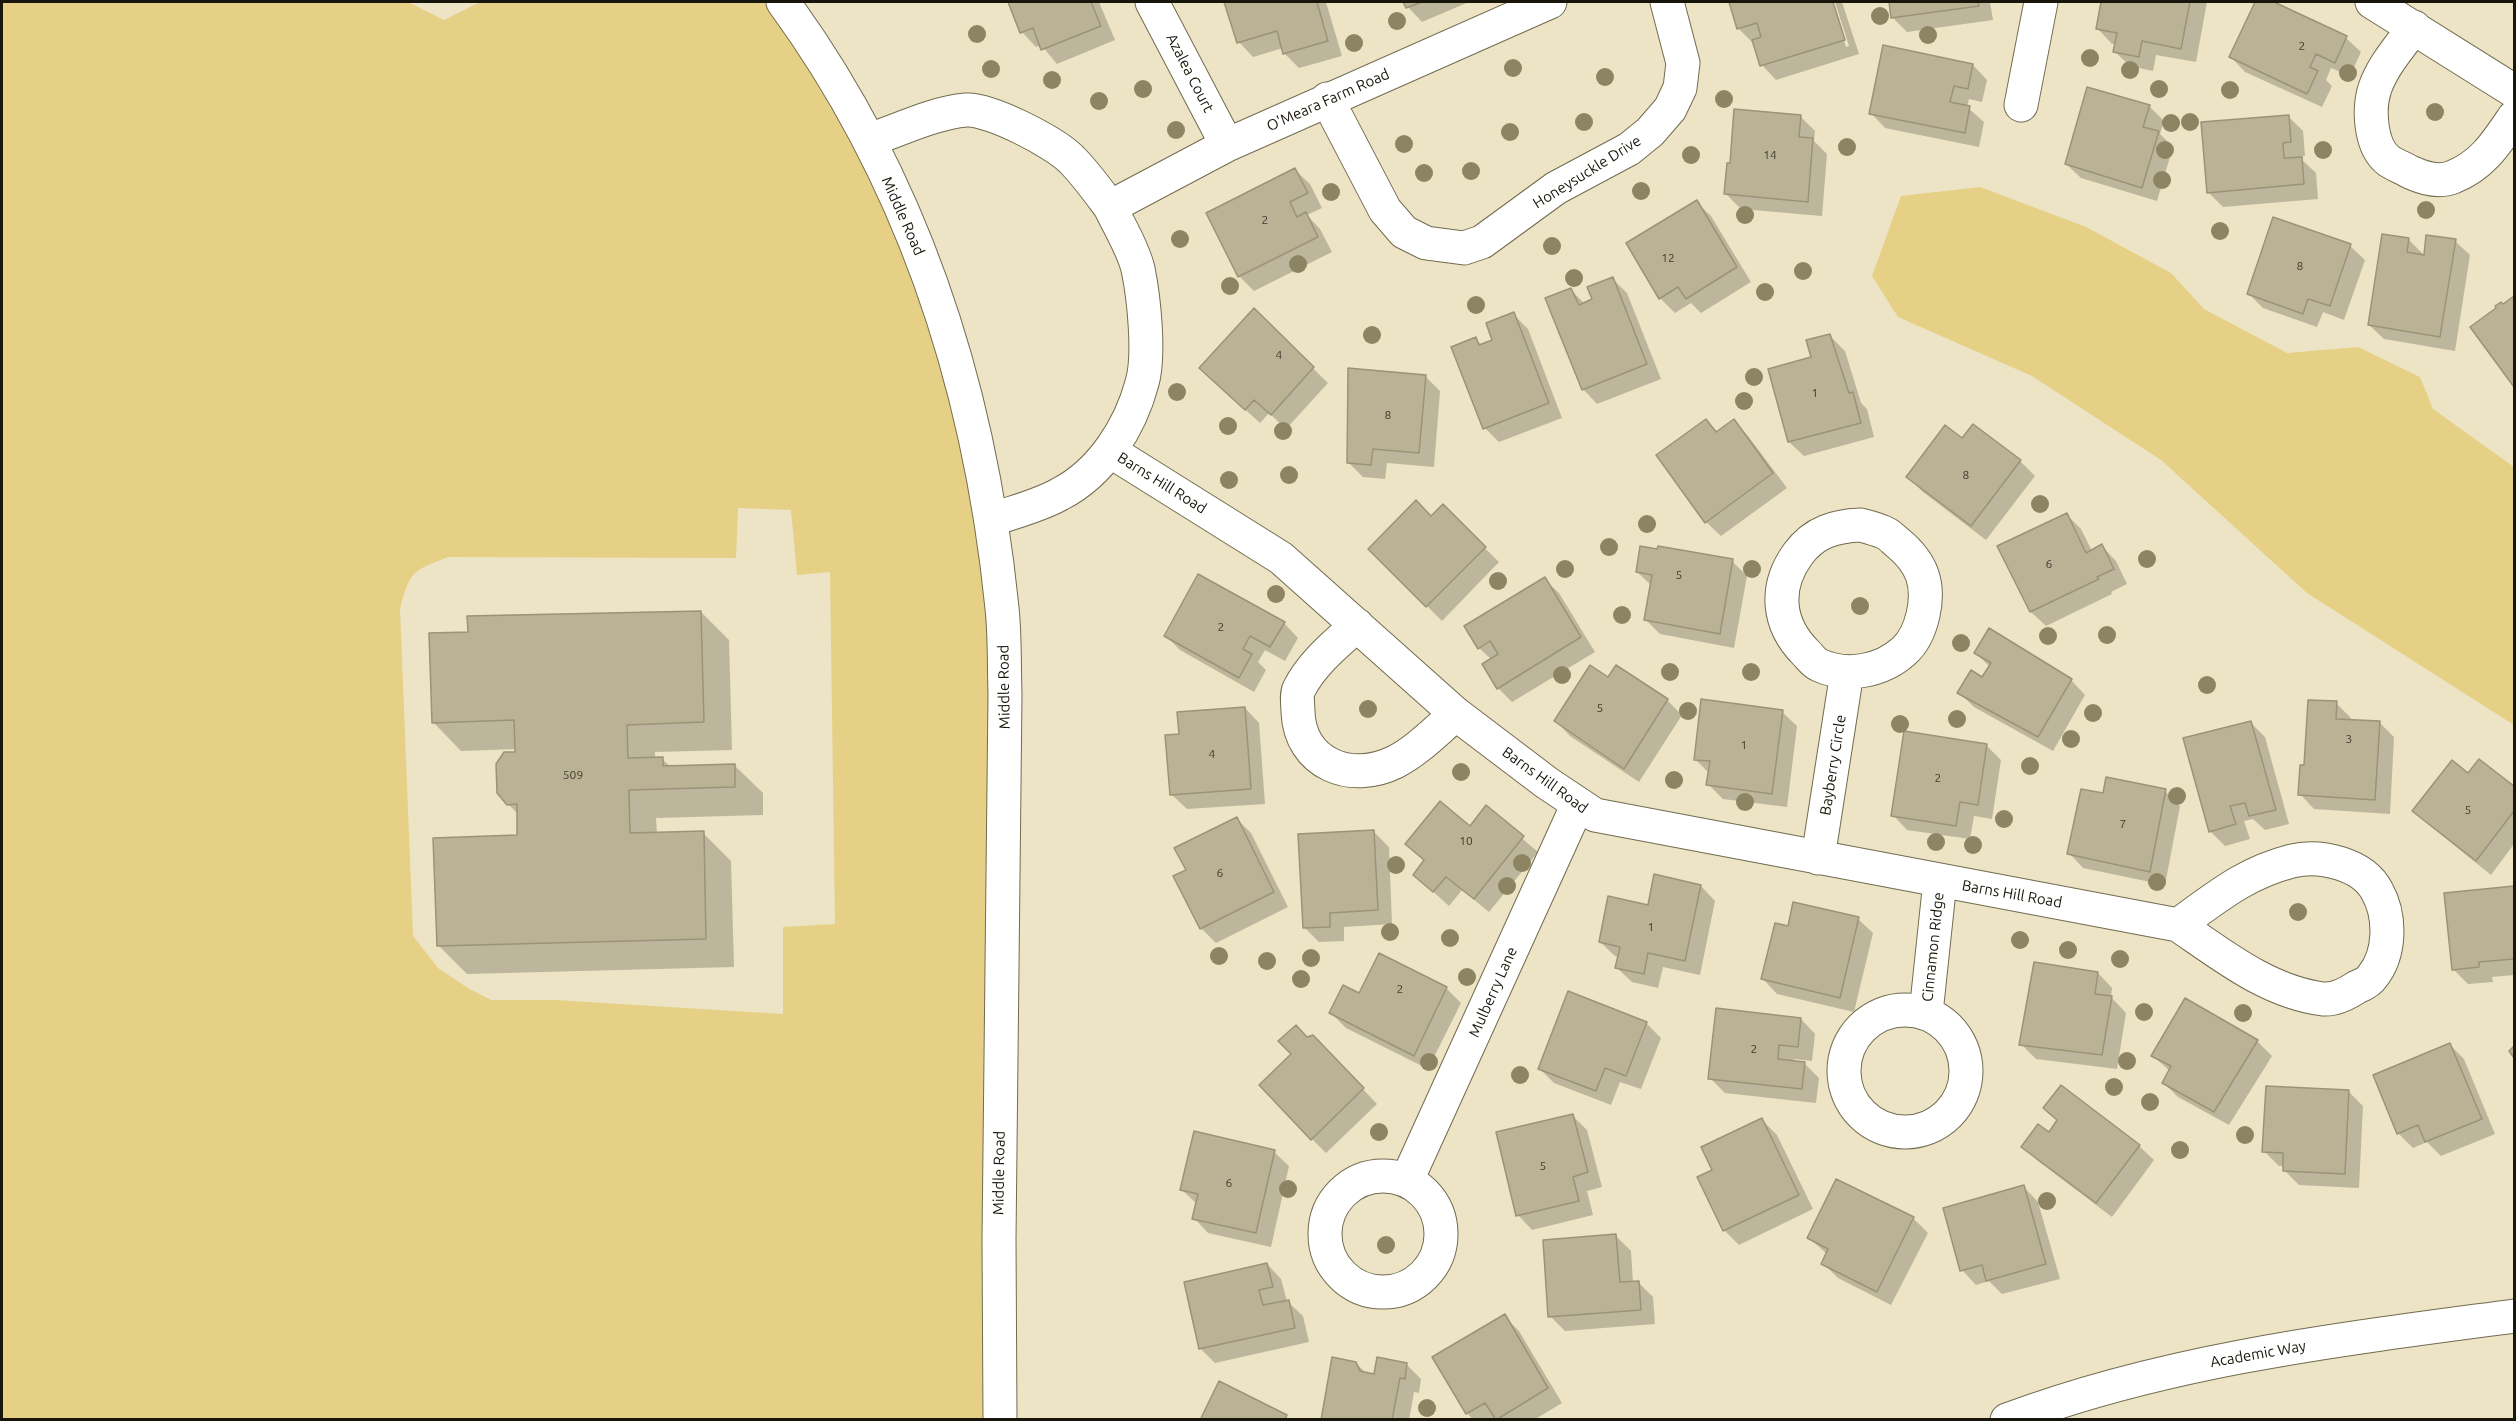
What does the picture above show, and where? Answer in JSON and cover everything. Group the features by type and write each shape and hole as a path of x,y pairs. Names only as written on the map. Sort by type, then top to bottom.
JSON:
{"street":[{"name":"Middle Road","path":"783,2 813,42 869,140 906,216 942,310 972,413 991,520 1002,610 1005,694 999,1239 1000,1419"},
{"name":"Azalea Court","path":"1152,2 1227,145"},
{"name":"O'Meara Farm Road","path":"1110,207 1227,145 1550,2"},
{"name":"Honeysuckle Drive","path":"1327,99 1385,210 1404,232 1426,243 1464,248 1482,242 1556,188 1629,149 1650,132 1670,109 1680,88 1683,63 1667,2"},
{"path":"2021,105 2041,2"},
{"path":"2372,2 2415,27 2514,92"},
{"path":"2415,27 2381,71 2374,91 2370,115 2375,139 2387,160 2424,179 2451,178 2471,168 2488,154 2514,117"},
{"path":"869,140 967,110 995,116 1034,134 1071,158 1110,207 1138,267 1146,323 1143,381 1129,421 1110,451 1086,475 1060,494 991,520"},
{"name":"Barns Hill Road","path":"1110,451 1281,558 1456,714 1595,815 2178,925 2259,978 2325,999 2349,993 2372,978 2386,948 2386,914 2377,889 2359,872 2330,859 2295,860 2261,871 2230,886 2178,925"},
{"path":"1861,525 1886,532 1913,556 1922,573 1927,598 1920,628 1906,649 1892,661 1868,670 1847,672 1817,665 1796,643 1782,610 1781,595 1787,570 1807,542 1818,534 1842,526 1861,525"},
{"path":"1357,625 1318,662 1298,691 1299,723 1308,746 1322,762 1342,770 1363,771 1394,762 1456,714"},
{"name":"Bayberry Circle","path":"1818,858 1847,672"},
{"name":"Mulberry Lane","path":"1407,1180 1578,804"},
{"name":"Cinnamon Ridge","path":"1926,1012 1940,881"},
{"name":"Academic Way","path":"2007,1419 2112,1385 2217,1362 2372,1335 2514,1316"}],"shaded area":[{"path":"2,2 408,2 444,20 480,2 783,2 869,140 991,520 1000,1419 2,1420","holes":["738,508 791,510 797,575 830,572 835,924 783,927 783,1014 555,1000 491,1000 438,968 413,936 400,609 414,574 448,557 736,558"]},
{"path":"1980,187 2086,227 2171,273 2204,309 2287,353 2358,347 2420,377 2433,409 2514,467 2514,725 2307,593 2161,460 2032,376 1898,317 1872,276 1901,196"}],"building":[{"path":"1008,2 1091,2 1101,26 1041,50 1033,28 1020,33"},
{"path":"1224,2 1317,2 1328,41 1283,54 1277,31 1237,43"},
{"path":"1403,2 1422,2 1406,8"},
{"path":"1729,2 1833,2 1845,40 1760,66 1752,40 1761,37 1757,23 1737,29"},
{"path":"1889,2 1978,2 1979,6 1891,18"},
{"path":"2101,2 2190,2 2181,49 2142,41 2139,57 2113,52 2117,33 2096,29"},
{"path":"2255,2 2274,2 2347,36 2335,63 2316,54 2310,67 2318,71 2307,94 2229,57"},
{"path":"1883,45 1973,64 1968,89 1954,86 1950,102 1970,106 1965,133 1869,114"},
{"path":"2087,87 2150,105 2143,127 2159,131 2142,188 2065,164"},
{"path":"1734,109 1801,115 1799,137 1813,138 1808,202 1724,194 1727,163 1730,163"},
{"path":"2289,115 2291,142 2283,143 2284,158 2302,157 2304,184 2207,193 2201,122"},
{"path":"1295,168 1308,193 1290,202 1297,217 1306,212 1318,237 1238,277 1206,213"},
{"path":"1697,200 1737,267 1686,299 1678,287 1659,299 1626,243"},
{"path":"2273,217 2351,244 2330,306 2308,299 2303,314 2247,294"},
{"path":"2382,234 2409,238 2407,252 2424,255 2426,235 2456,239 2440,337 2368,325"},
{"path":"1613,277 1647,364 1582,390 1545,298 1571,288 1579,305 1592,299 1587,287"},
{"path":"2514,296 2514,387 2470,327 2496,308 2495,306 2501,302 2503,304"},
{"path":"1254,308 1314,367 1271,415 1254,400 1245,410 1199,368"},
{"path":"1514,312 1549,403 1483,429 1451,347 1476,337 1479,345 1492,340 1486,323"},
{"path":"1830,334 1849,393 1853,392 1861,423 1788,442 1768,369 1811,357 1806,340"},
{"path":"1348,368 1426,375 1419,453 1373,449 1371,465 1347,463"},
{"path":"1706,419 1716,432 1734,419 1773,473 1705,523 1656,455"},
{"path":"1973,424 2021,460 1971,526 1906,477 1945,425 1962,438"},
{"path":"1416,500 1431,516 1443,504 1486,547 1426,607 1368,549"},
{"path":"2067,513 2086,553 2102,544 2114,569 2097,577 2099,579 2030,612 1997,546"},
{"path":"1640,546 1657,549 1658,546 1733,559 1720,634 1644,620 1652,575 1636,572"},
{"path":"1198,574 1285,622 1270,647 1250,636 1243,649 1252,654 1239,678 1164,636"},
{"path":"1545,577 1581,637 1497,689 1482,664 1498,654 1490,641 1478,649 1464,626"},
{"path":"701,611 704,722 627,725 628,758 663,757 663,766 735,764 735,787 629,790 630,833 704,831 706,939 437,946 433,838 517,835 517,804 507,805 497,793 496,764 504,752 515,752 514,720 432,723 429,633 468,632 467,616"},
{"path":"1989,628 2072,679 2038,737 1957,693 1971,670 1982,677 1991,663 1974,653"},
{"path":"1590,665 1608,677 1616,665 1668,699 1624,769 1554,721"},
{"path":"1701,699 1783,710 1772,794 1706,785 1710,761 1694,760"},
{"path":"2308,700 2337,701 2336,719 2380,721 2375,800 2298,795 2300,765 2304,765"},
{"path":"1245,707 1251,789 1170,795 1165,735 1179,734 1177,712"},
{"path":"2251,721 2276,810 2249,816 2245,803 2230,806 2236,824 2209,832 2183,738"},
{"path":"1904,731 1987,744 1978,805 1960,802 1956,826 1891,816"},
{"path":"2479,759 2514,786 2514,811 2476,861 2412,811 2452,760 2468,773"},
{"path":"2106,777 2166,789 2150,872 2067,854 2081,789 2103,793"},
{"path":"1440,801 1470,826 1486,805 1524,836 1474,899 1446,877 1433,892 1413,875 1424,860 1405,844"},
{"path":"1237,817 1274,892 1200,929 1173,876 1186,870 1174,848"},
{"path":"1374,830 1378,910 1330,913 1330,927 1303,928 1298,834"},
{"path":"1654,874 1701,885 1685,961 1648,953 1644,974 1615,968 1620,947 1599,942 1608,896 1648,905"},
{"path":"2514,886 2514,959 2479,962 2479,967 2452,970 2444,893"},
{"path":"1793,902 1859,917 1840,998 1761,979 1775,923 1788,926"},
{"path":"1379,953 1447,987 1414,1056 1329,1013 1343,985 1359,993"},
{"path":"2034,962 2098,972 2095,994 2112,996 2102,1055 2019,1045"},
{"path":"1568,991 1647,1022 1626,1076 1605,1068 1596,1091 1538,1069"},
{"path":"2185,998 2258,1040 2214,1112 2162,1083 2171,1066 2151,1056"},
{"path":"1716,1008 1801,1018 1798,1047 1779,1045 1778,1059 1805,1062 1802,1089 1708,1079"},
{"path":"1296,1025 1307,1037 1313,1035 1364,1088 1311,1140 1259,1085 1291,1054 1278,1041"},
{"path":"2450,1043 2482,1119 2425,1142 2418,1125 2397,1134 2373,1075"},
{"path":"2514,1046 2514,1058 2509,1051"},
{"path":"2061,1085 2140,1145 2096,1203 2021,1147 2038,1124 2049,1132 2057,1120 2043,1108"},
{"path":"2266,1086 2349,1090 2345,1174 2283,1171 2283,1153 2262,1152"},
{"path":"1573,1114 1588,1172 1573,1177 1579,1201 1516,1216 1496,1132"},
{"path":"1762,1118 1799,1195 1723,1231 1697,1177 1712,1170 1701,1147"},
{"path":"1194,1131 1275,1150 1256,1233 1192,1219 1198,1194 1180,1190"},
{"path":"1836,1179 1914,1217 1877,1292 1821,1264 1828,1249 1807,1238"},
{"path":"2024,1185 2046,1264 1986,1281 1982,1265 1960,1271 1943,1208"},
{"path":"1616,1234 1620,1282 1639,1281 1641,1310 1548,1317 1543,1240"},
{"path":"1267,1263 1273,1287 1259,1290 1263,1305 1289,1300 1295,1328 1199,1349 1184,1282"},
{"path":"1505,1314 1548,1388 1496,1420 1485,1403 1466,1414 1432,1357"},
{"path":"1332,1357 1356,1362 1360,1371 1374,1374 1377,1357 1407,1363 1405,1379 1400,1378 1392,1420 1321,1420"},
{"path":"1219,1381 1287,1415 1285,1420 1200,1420"}]}
